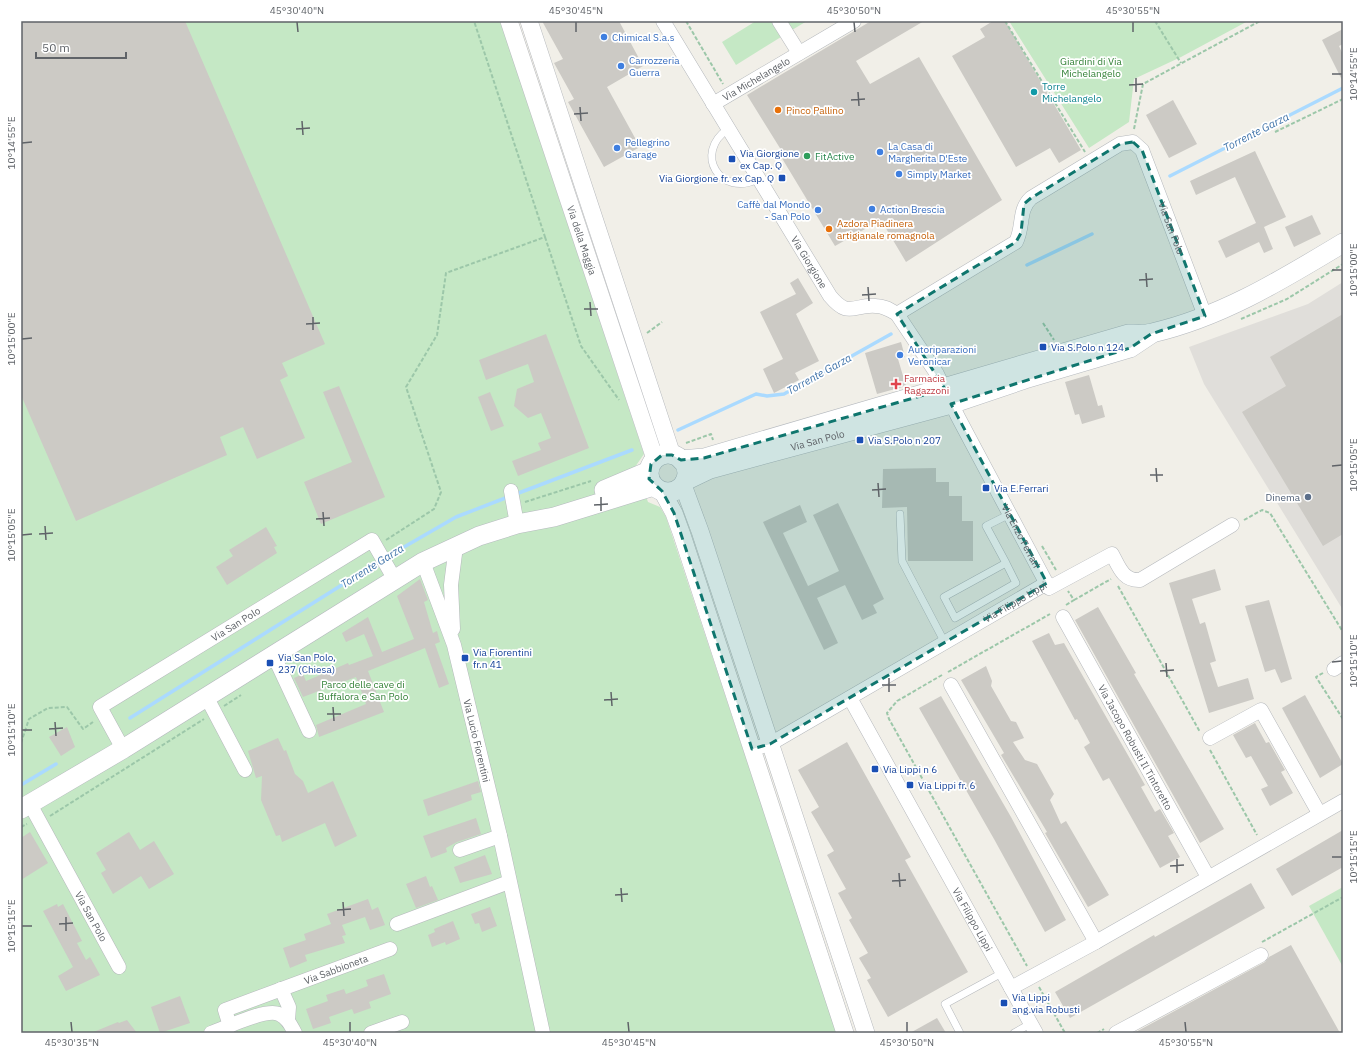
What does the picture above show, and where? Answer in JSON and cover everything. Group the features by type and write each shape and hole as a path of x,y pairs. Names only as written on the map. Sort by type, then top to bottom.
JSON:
{"main road":[{"name":"Via San Polo","path":"30,811 123,749 211,704 274,656 392,573 423,562 479,536 514,506 551,507 612,487 665,466 704,458 948,396 1025,379 1130,348 1151,334 1236,304 1279,282 1343,242"},
{"name":"Via San Polo","path":"665,466 673,491 684,483 710,470 948,396"},
{"path":"665,466 687,472 684,483"}],"street":[{"name":"Via della Maggia","path":"508,21 665,466"},
{"name":"Via della Maggia","path":"529,21 665,466"},
{"name":"Via Giorgione","path":"663,21 830,296 839,307 848,310 874,306 888,309 897,314"},
{"name":"Via Michelangelo","path":"779,21 799,54"},
{"name":"Via Michelangelo","path":"713,104 854,21"},
{"path":"948,396 938,374 897,314 1016,242 1021,233 1024,204 1030,198 1120,144 1133,142"},
{"name":"Via San Polo","path":"1133,142 1142,150 1205,316"},
{"name":"Via Enzo Ferrari","path":"948,396 1047,583"},
{"path":"665,466 674,513 845,1033"},
{"path":"684,483 866,1033"},
{"name":"Via Filippo Lippi","path":"752,749 770,744 1047,583 1049,588 1112,554 1125,577 1132,580 1140,580 1232,525"},
{"name":"Via San Polo","path":"105,715 100,707 372,540 379,548"},
{"name":"Via Lucio Fiorentini","path":"454,645 451,585 456,546"},
{"path":"379,548 392,573"},
{"name":"Via Lucio Fiorentini","path":"423,562 454,645 500,836 508,882 543,1033"},
{"name":"Via Jacopo Robusti Il Tintoretto","path":"1059,612 1208,877"},
{"path":"274,656 309,731"},
{"path":"951,685 1096,942"},
{"name":"Via Filippo Lippi","path":"850,698 1033,1028"},
{"path":"211,704 245,770"},
{"path":"1207,741 1261,710 1319,813"},
{"path":"105,715 123,749"},
{"path":"1011,988 1096,942 1319,813 1343,801"},
{"name":"Via San Polo","path":"30,811 119,966"},
{"path":"460,850 500,836"},
{"path":"397,924 508,882"},
{"name":"Via Sabbioneta","path":"230,1026 224,1010 390,949"},
{"path":"1116,1033 1261,955"},
{"path":"281,989 289,1007 288,1020"},
{"path":"211,1033 267,1012 279,1014 288,1020 295,1033"},
{"path":"371,1033 402,1022"}],"lane":[{"path":"728,129 720,134 714,142 711,152 715,170 722,178 730,183 740,185 758,179"},
{"path":"900,514 902,561 945,643"},
{"path":"1006,563 944,597 955,618 1016,583 1006,563 986,526 1010,514"},
{"path":"960,1033 945,1004 1002,972"},
{"name":"Via Filippo Lippi","path":"1014,1033 1033,1028"}],"path":[{"path":"474,21 581,346 621,402"},
{"path":"686,21 730,94"},
{"path":"1005,21 1091,162"},
{"path":"1155,21 1181,63"},
{"path":"1133,142 1137,108 1143,84 1260,21"},
{"path":"1275,132 1343,99"},
{"path":"379,548 434,509 441,492 406,387 437,335 446,273 545,237"},
{"path":"1043,323 1058,345"},
{"path":"665,466 685,444 711,434 715,446"},
{"path":"514,506 595,480"},
{"path":"1232,525 1262,510 1270,513 1343,632"},
{"path":"1040,542 1074,600"},
{"path":"1065,1033 887,713 897,701 1059,612 1074,600 1113,577"},
{"path":"1117,584 1207,741 1258,838"},
{"path":"1338,666 1316,677 1343,719"},
{"path":"21,827 30,811 45,818 211,704 241,695"},
{"path":"21,743 29,720 48,708 68,707 83,729 105,715"}],"highlighted area":[{"path":"1133,142 1142,150 1205,316 1151,334 1130,348 951,404 1047,583 770,744 752,749 674,513 662,491 649,479 651,464 662,455 672,455 681,460 704,458 945,389 897,314 1016,242 1021,233 1024,204 1031,198 1120,144"}],"shaded area":[{"name":"Dinema","path":"1343,282 1343,610 1204,384 1189,347 1308,304"}],"green space":[{"name":"Parco delle cave di Buffalora e San Polo","path":"21,21 500,21 644,454 635,467 648,502 660,507 666,517 837,1033 21,1033"},
{"path":"756,21 772,21 781,37 736,65 722,42"},
{"path":"787,21 807,21 792,30"},
{"name":"Giardini di Via Michelangelo","path":"1009,21 1248,21 1181,57 1134,79 1129,122 1089,148"},
{"path":"1343,887 1343,967 1309,906"}],"building":[{"path":"21,21 185,21 325,344 282,363 288,376 280,380 305,438 257,459 243,427 220,437 227,455 76,521 21,395"},
{"path":"542,21 619,21 643,66 607,87 640,147 604,167 568,102 574,99 554,63 563,59"},
{"name":"La Casa di Margherita D'Este","path":"871,21 924,21 856,61 870,84 919,57 1002,200 906,262 881,220 835,246 780,155 783,153 747,95"},
{"path":"993,21 1005,21 1081,150 1059,163 1050,148 1016,167 952,56 985,37 980,29"},
{"path":"1343,29 1343,44 1339,46 1343,55 1343,82 1322,40"},
{"path":"1173,100 1197,144 1169,158 1146,115"},
{"path":"1255,151 1286,217 1264,227 1273,249 1264,253 1259,242 1226,258 1218,241 1256,223 1235,177 1196,195 1190,181"},
{"path":"1312,215 1321,234 1294,247 1285,227"},
{"path":"798,278 813,303 796,314 819,361 795,373 799,380 774,393 763,369 783,359 760,312 796,294 790,283"},
{"path":"1343,314 1343,534 1323,546 1242,412 1286,386 1270,357"},
{"path":"546,334 589,448 518,476 512,461 541,450 538,443 551,438 541,413 528,418 514,406 517,389 534,382 528,364 486,380 479,360"},
{"path":"901,342 905,357 898,359 906,386 877,394 865,353"},
{"path":"1089,375 1098,406 1102,405 1105,417 1082,424 1079,414 1075,415 1065,382"},
{"path":"339,386 385,497 321,524 304,482 352,462 323,392"},
{"path":"490,392 504,426 491,431 478,397"},
{"path":"936,468 936,482 949,482 949,496 962,496 962,521 973,521 973,561 908,561 907,507 882,508 883,469"},
{"path":"838,503 884,599 873,605 877,613 862,620 845,585 817,598 838,643 824,650 763,522 800,505 807,522 783,533 808,586 839,571 813,515"},
{"path":"266,527 277,546 274,547 277,553 227,585 216,567 233,556 229,550"},
{"path":"1215,569 1221,590 1192,599 1200,624 1205,622 1216,661 1210,663 1218,687 1248,678 1254,699 1209,713 1169,583"},
{"path":"420,579 428,600 424,602 433,633 437,631 440,642 435,644 449,684 439,688 425,648 368,671 384,712 319,737 316,725 366,704 356,677 303,697 294,678 303,674 306,681 348,663 349,665 373,656 364,634 346,642 342,633 368,617 382,652 414,639 397,596"},
{"path":"1269,600 1292,679 1281,683 1275,669 1265,672 1245,606"},
{"path":"1098,607 1136,673 1134,674 1224,829 1200,843 1075,620"},
{"path":"1049,633 1055,645 1064,643 1145,785 1141,787 1155,812 1160,809 1174,833 1168,836 1180,857 1160,868 1109,778 1103,781 1084,747 1090,743 1077,719 1075,720 1032,641"},
{"path":"986,666 992,681 991,686 1011,721 1016,722 1024,738 1013,742 1025,760 1037,764 1054,794 1050,800 1061,824 1066,821 1109,895 1088,907 1045,833 1047,832 1001,755 1004,753 961,680"},
{"path":"1305,695 1343,764 1320,778 1282,708"},
{"path":"941,696 1011,817 1066,920 1045,932 919,708"},
{"path":"1255,723 1266,743 1269,742 1285,770 1281,772 1293,793 1270,806 1261,789 1268,786 1251,756 1246,758 1233,735"},
{"path":"67,727 75,747 61,756 49,737"},
{"path":"278,738 284,751 286,750 295,774 303,781 308,793 333,781 357,836 335,847 325,823 282,842 280,835 276,836 261,800 262,776 256,778 248,751"},
{"path":"847,742 911,857 905,860 968,972 888,1017 867,980 871,978 859,958 868,953 849,920 852,918 838,893 846,889 827,855 834,851 811,812 819,807 798,770"},
{"path":"478,781 481,792 471,795 472,800 428,816 423,800"},
{"path":"476,818 481,834 457,842 446,848 447,852 431,858 423,836"},
{"path":"1343,830 1343,867 1292,896 1276,869"},
{"path":"30,832 48,863 21,880 21,838"},
{"path":"129,832 140,850 154,841 174,874 149,889 141,876 113,894 101,873 106,870 96,853"},
{"path":"485,855 492,874 460,883 454,867"},
{"path":"426,876 430,887 432,886 438,900 416,908 406,884"},
{"path":"1251,883 1265,908 1070,1018 1055,992 1154,935 1155,937"},
{"path":"368,899 372,910 378,907 385,925 370,930 365,917 342,925 346,935 342,936 345,943 305,955 307,961 290,968 283,948 306,940 304,934 331,924 327,914"},
{"path":"57,904 58,907 63,904 82,941 77,943 86,960 90,957 100,975 66,991 58,976 73,967 43,911"},
{"path":"490,907 497,926 482,932 479,923 475,924 471,914"},
{"path":"453,921 460,939 446,945 445,942 432,947 428,935 435,932 434,929"},
{"path":"1291,945 1340,1033 1134,1033 1265,962 1269,957"},
{"path":"384,974 391,994 369,1002 371,1008 354,1014 352,1009 329,1017 331,1023 313,1029 306,1009 328,1001 326,995 344,989 346,994 368,986 366,980"},
{"path":"180,996 190,1023 160,1033 151,1007"},
{"path":"937,1018 946,1033 910,1033"},
{"path":"127,1020 137,1033 91,1033 118,1022"}],"waterway":[{"name":"Torrente Garza","path":"1170,176 1343,88"},
{"name":"Torrente Garza","path":"1027,265 1092,234"},
{"name":"Torrente Garza","path":"678,430 756,394 767,396 784,394 891,334"},
{"name":"Torrente Garza","path":"516,494 632,450"},
{"name":"Torrente Garza","path":"385,558 456,517 508,497"},
{"name":"Torrente Garza","path":"130,718 380,561"},
{"name":"Torrente Garza","path":"21,785 56,764"}],"place":[{"name":"Chimical S.a.s","path":"604,37"},
{"name":"Carrozzeria Guerra","path":"621,66"},
{"name":"Torre Michelangelo","path":"1034,92"},
{"name":"Pinco Pallino","path":"778,110"},
{"name":"Pellegrino Garage","path":"617,148"},
{"name":"La Casa di Margherita D'Este","path":"880,152"},
{"name":"FitActive","path":"807,156"},
{"name":"Via Giorgione ex Cap. Q","path":"732,159"},
{"name":"Simply Market","path":"899,174"},
{"name":"Via Giorgione fr. ex Cap. Q","path":"782,178"},
{"name":"Action Brescia","path":"872,209"},
{"name":"Caffè dal Mondo - San Polo","path":"818,210"},
{"name":"Azdora Piadinera artigianale romagnola","path":"829,229"},
{"name":"Via S.Polo n 124","path":"1043,347"},
{"name":"Autoriparazioni Veronicar","path":"900,355"},
{"name":"Farmacia Ragazzoni","path":"896,384"},
{"name":"Via S.Polo n 207","path":"860,440"},
{"name":"Via E.Ferrari","path":"986,488"},
{"name":"Dinema","path":"1308,497"},
{"name":"Via Fiorentini fr.n 41","path":"465,658"},
{"name":"Via San Polo, 237 (Chiesa)","path":"270,663"},
{"name":"Via Lippi n 6","path":"875,769"},
{"name":"Via Lippi fr. 6","path":"910,785"},
{"name":"Via Lippi ang.via Robusti","path":"1004,1003"}]}
